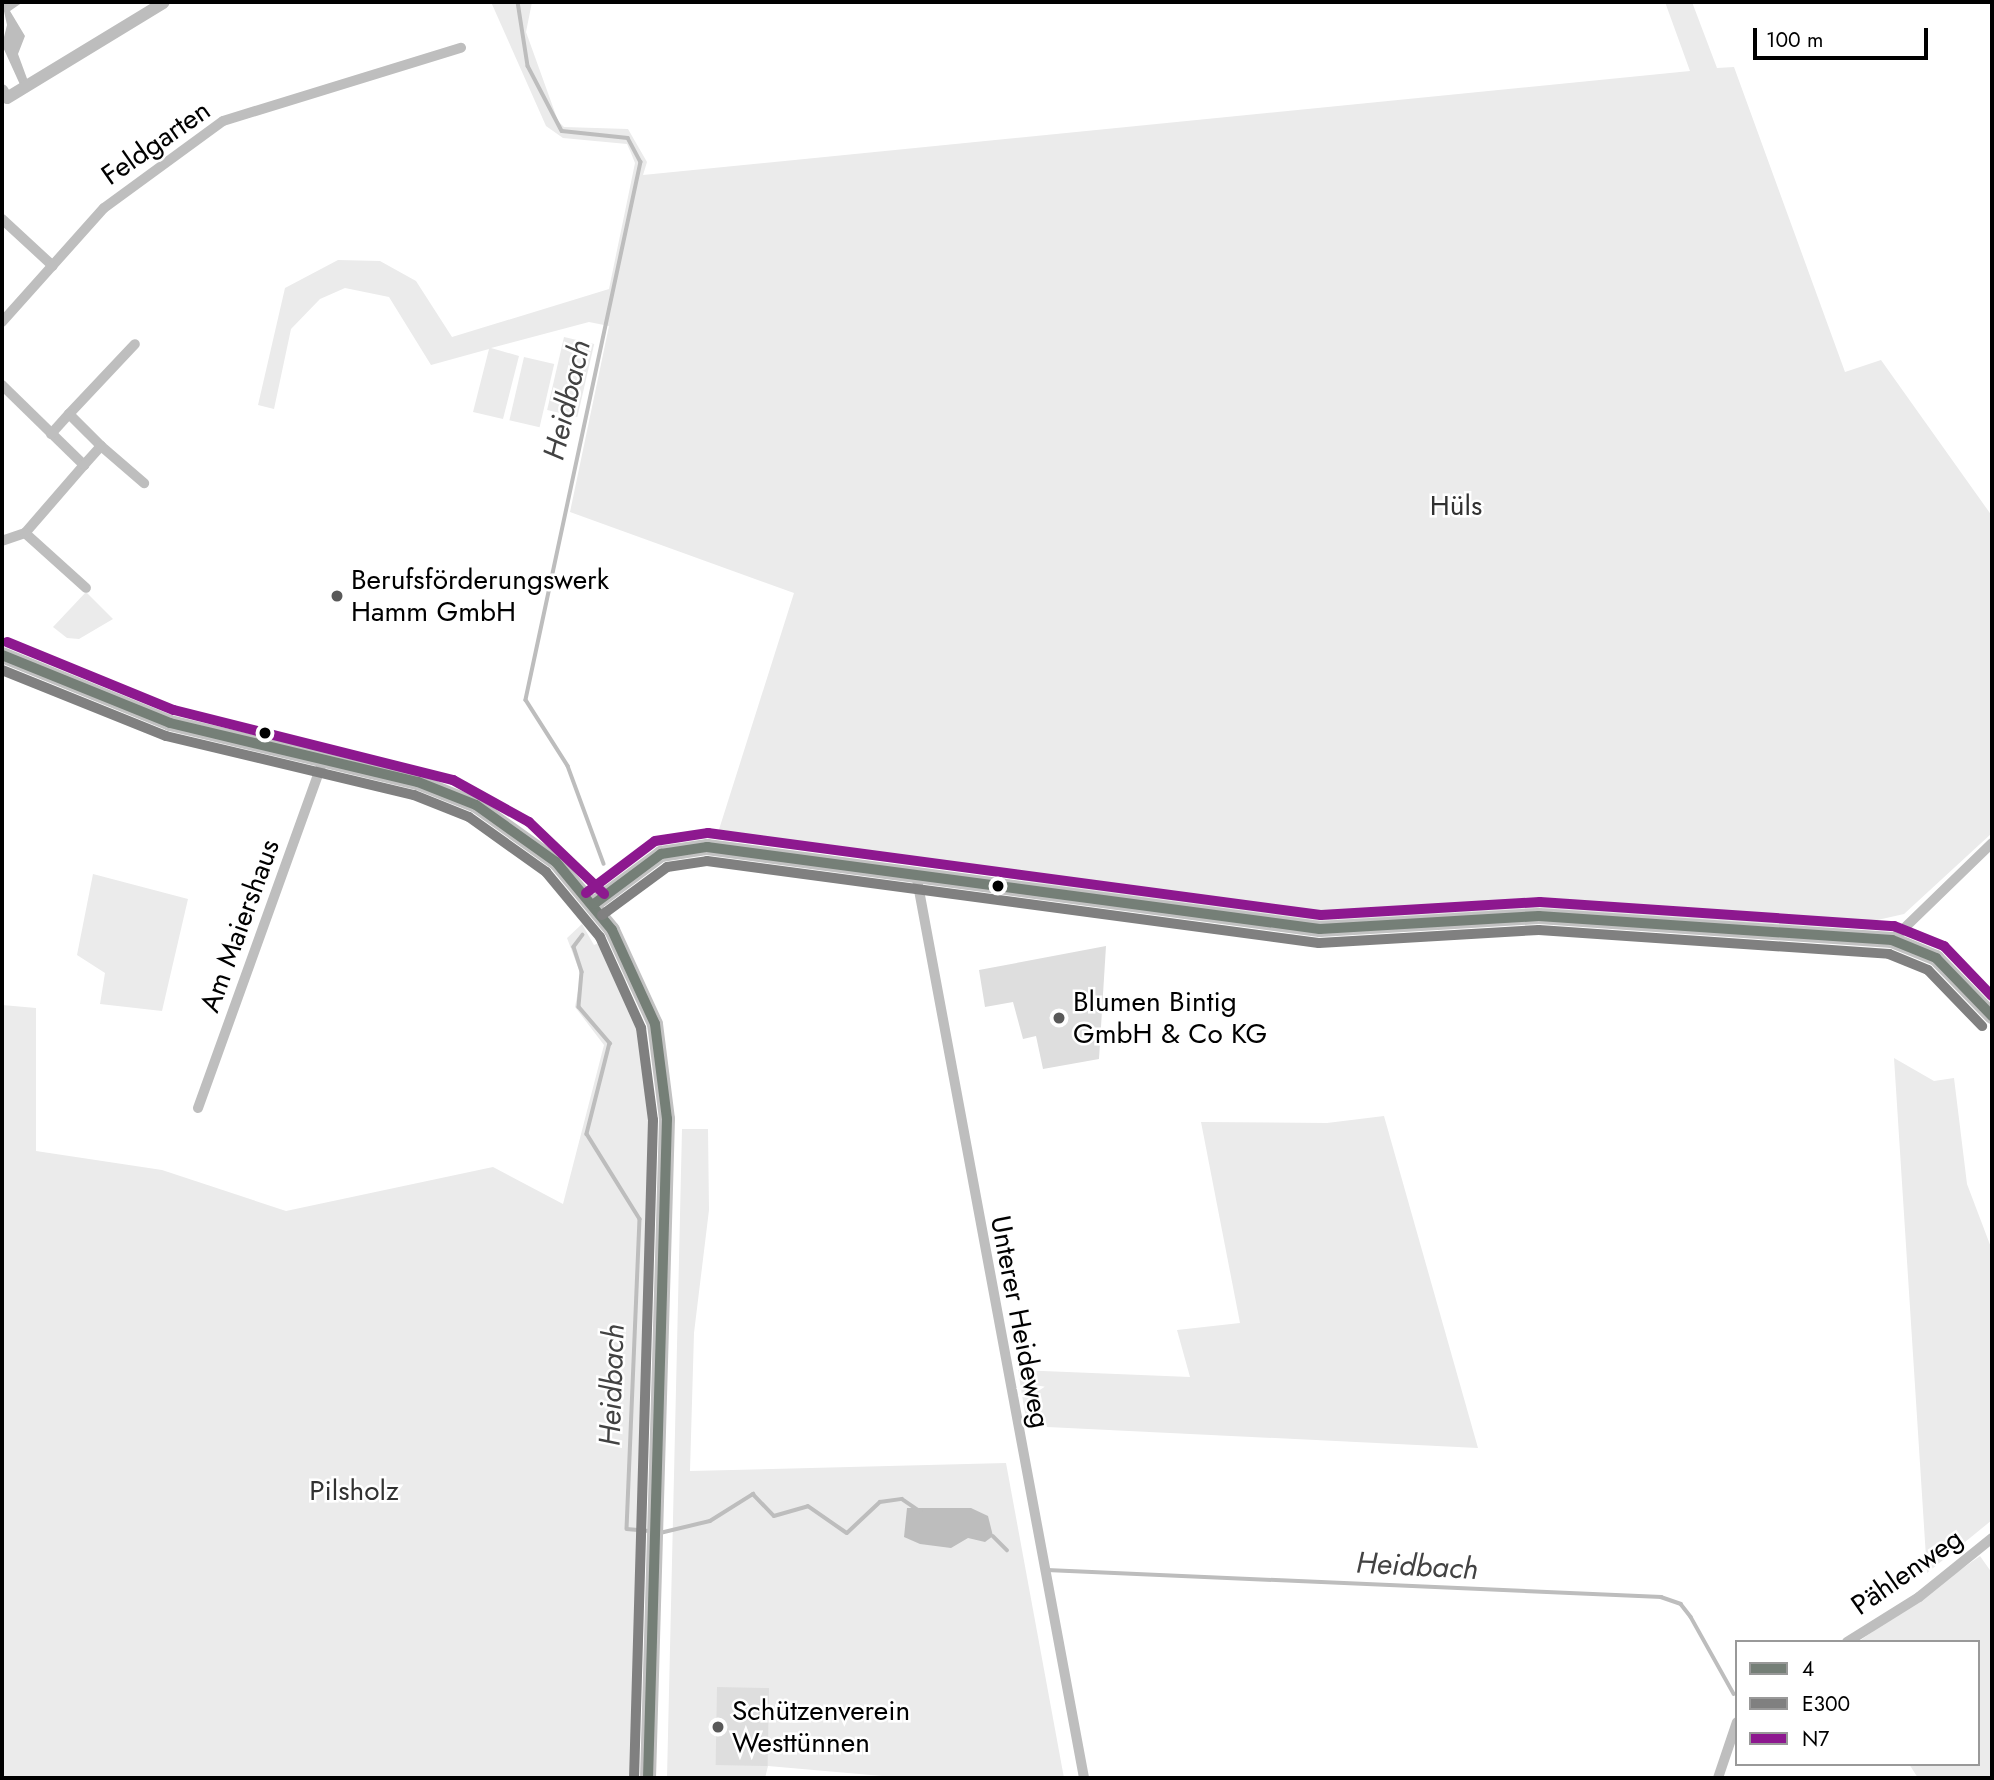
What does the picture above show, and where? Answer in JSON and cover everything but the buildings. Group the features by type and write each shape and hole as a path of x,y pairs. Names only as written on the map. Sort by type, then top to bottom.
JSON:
{"main road":[{"path":"2,655 170,723 418,782 476,805 538,847 593,904 635,970 664,1072 648,1778"},
{"path":"593,904 661,854 692,848 916,874 1320,929 1539,916 1892,940 1936,958 1992,1016"}],"street":[{"name":"Feldgarten","path":"2,322 139,176 223,121 461,48"},
{"path":"2,219 53,266"},
{"path":"51,434 135,344"},
{"path":"2,385 84,465"},
{"path":"69,414 144,483"},
{"path":"2,541 25,533 101,446"},
{"path":"25,533 86,588"},
{"name":"Am Maiershaus","path":"198,1108 323,760"},
{"path":"1892,940 1992,843"},
{"name":"Unterer Heideweg","path":"916,874 1084,1778"},
{"name":"Pählenweg","path":"1850,1640 1919,1597 1992,1538"},
{"path":"1718,1778 1735,1728"}],"green space":[{"name":"Hüls","path":"491,2 532,2 526,32 558,121 564,127 628,129 647,162 643,175 1690,71 1665,2 1692,2 1717,68 1734,67 1845,372 1881,360 1992,516 1992,833 1904,914 1842,928 1583,913 1323,922 1225,914 916,863 716,839 794,593 570,512 609,326 589,322 491,348 519,356 503,419 473,412 489,349 431,365 389,297 345,288 320,299 291,329 274,409 258,405 285,288 338,260 380,261 416,281 452,337 609,289 635,163 631,153 627,144 563,138 546,126"},
{"path":"564,337 594,344 577,417 547,410"},
{"path":"524,357 554,364 540,427 509,420"},
{"path":"86,592 113,619 79,639 67,638 53,627"},
{"path":"93,874 188,899 162,1011 100,1004 105,973 77,955"},
{"name":"Pilsholz","path":"582,924 594,945 604,941 625,978 650,1083 643,1533 631,1778 2,1778 2,1005 36,1008 36,1151 162,1170 286,1211 493,1167 563,1204 604,1045 575,1007 581,975 567,938"},
{"path":"1894,1058 1934,1081 1954,1078 1967,1184 1992,1250 1992,1520 1927,1573"},
{"path":"1384,1116 1478,1448 1027,1426 1018,1370 1190,1377 1177,1330 1240,1323 1201,1122 1327,1123"},
{"path":"682,1129 708,1129 709,1210 694,1333 690,1471 1006,1463 1064,1778 905,1778 768,1766 765,1778 667,1778"},
{"path":"1980,1556 1992,1573 1992,1778 1918,1778 1910,1766 1980,1766 1980,1640 1861,1640"}],"shaded area":[{"path":"2,2 23,2 10,11 25,36 18,54 29,84 22,89 2,45 7,25"},
{"path":"907,1508 971,1508 988,1516 993,1536 985,1542 968,1538 951,1548 920,1544 904,1537"}],"waterway":[{"name":"Heidbach","path":"518,2 528,66 562,131 628,138 641,162 526,700 568,766 604,864"},
{"path":"2,90 7,98 163,3"},
{"name":"Heidbach","path":"583,935 574,947 582,972 579,1007 610,1043 587,1134 640,1219 627,1529 649,1531"},
{"name":"Heidbach","path":"660,1533 710,1521 753,1494 774,1516 808,1506 847,1533 880,1502 902,1499 920,1511"},
{"name":"Heidbach","path":"993,1536 1007,1550"},
{"name":"Heidbach","path":"1047,1570 1661,1597 1681,1604 1691,1617 1734,1694"}],"transit line":[{"name":"N7","path":"7,642 174,710 453,780 529,822 604,894"},
{"name":"4","path":"2,655 170,723 418,782 476,805 556,862 612,930 655,1024 667,1119 648,1778"},
{"name":"E300","path":"2,670 166,736 414,795 469,817 546,872 600,937 641,1028 653,1120 634,1778"},
{"name":"N7","path":"586,893 655,841 708,833 1321,915 1540,902 1894,926 1944,946 1992,996"},
{"name":"4","path":"594,904 661,854 707,847 1320,929 1539,916 1892,940 1936,958 1992,1016"},
{"name":"E300","path":"602,915 667,867 707,861 1319,943 1539,930 1889,954 1928,970 1982,1026"}],"place":[{"name":"Berufsförderungswerk Hamm GmbH","path":"337,596"},
{"name":"Blumen Bintig GmbH & Co KG","path":"1059,1018"},
{"name":"Schützenverein Westtünnen","path":"718,1727"}]}
